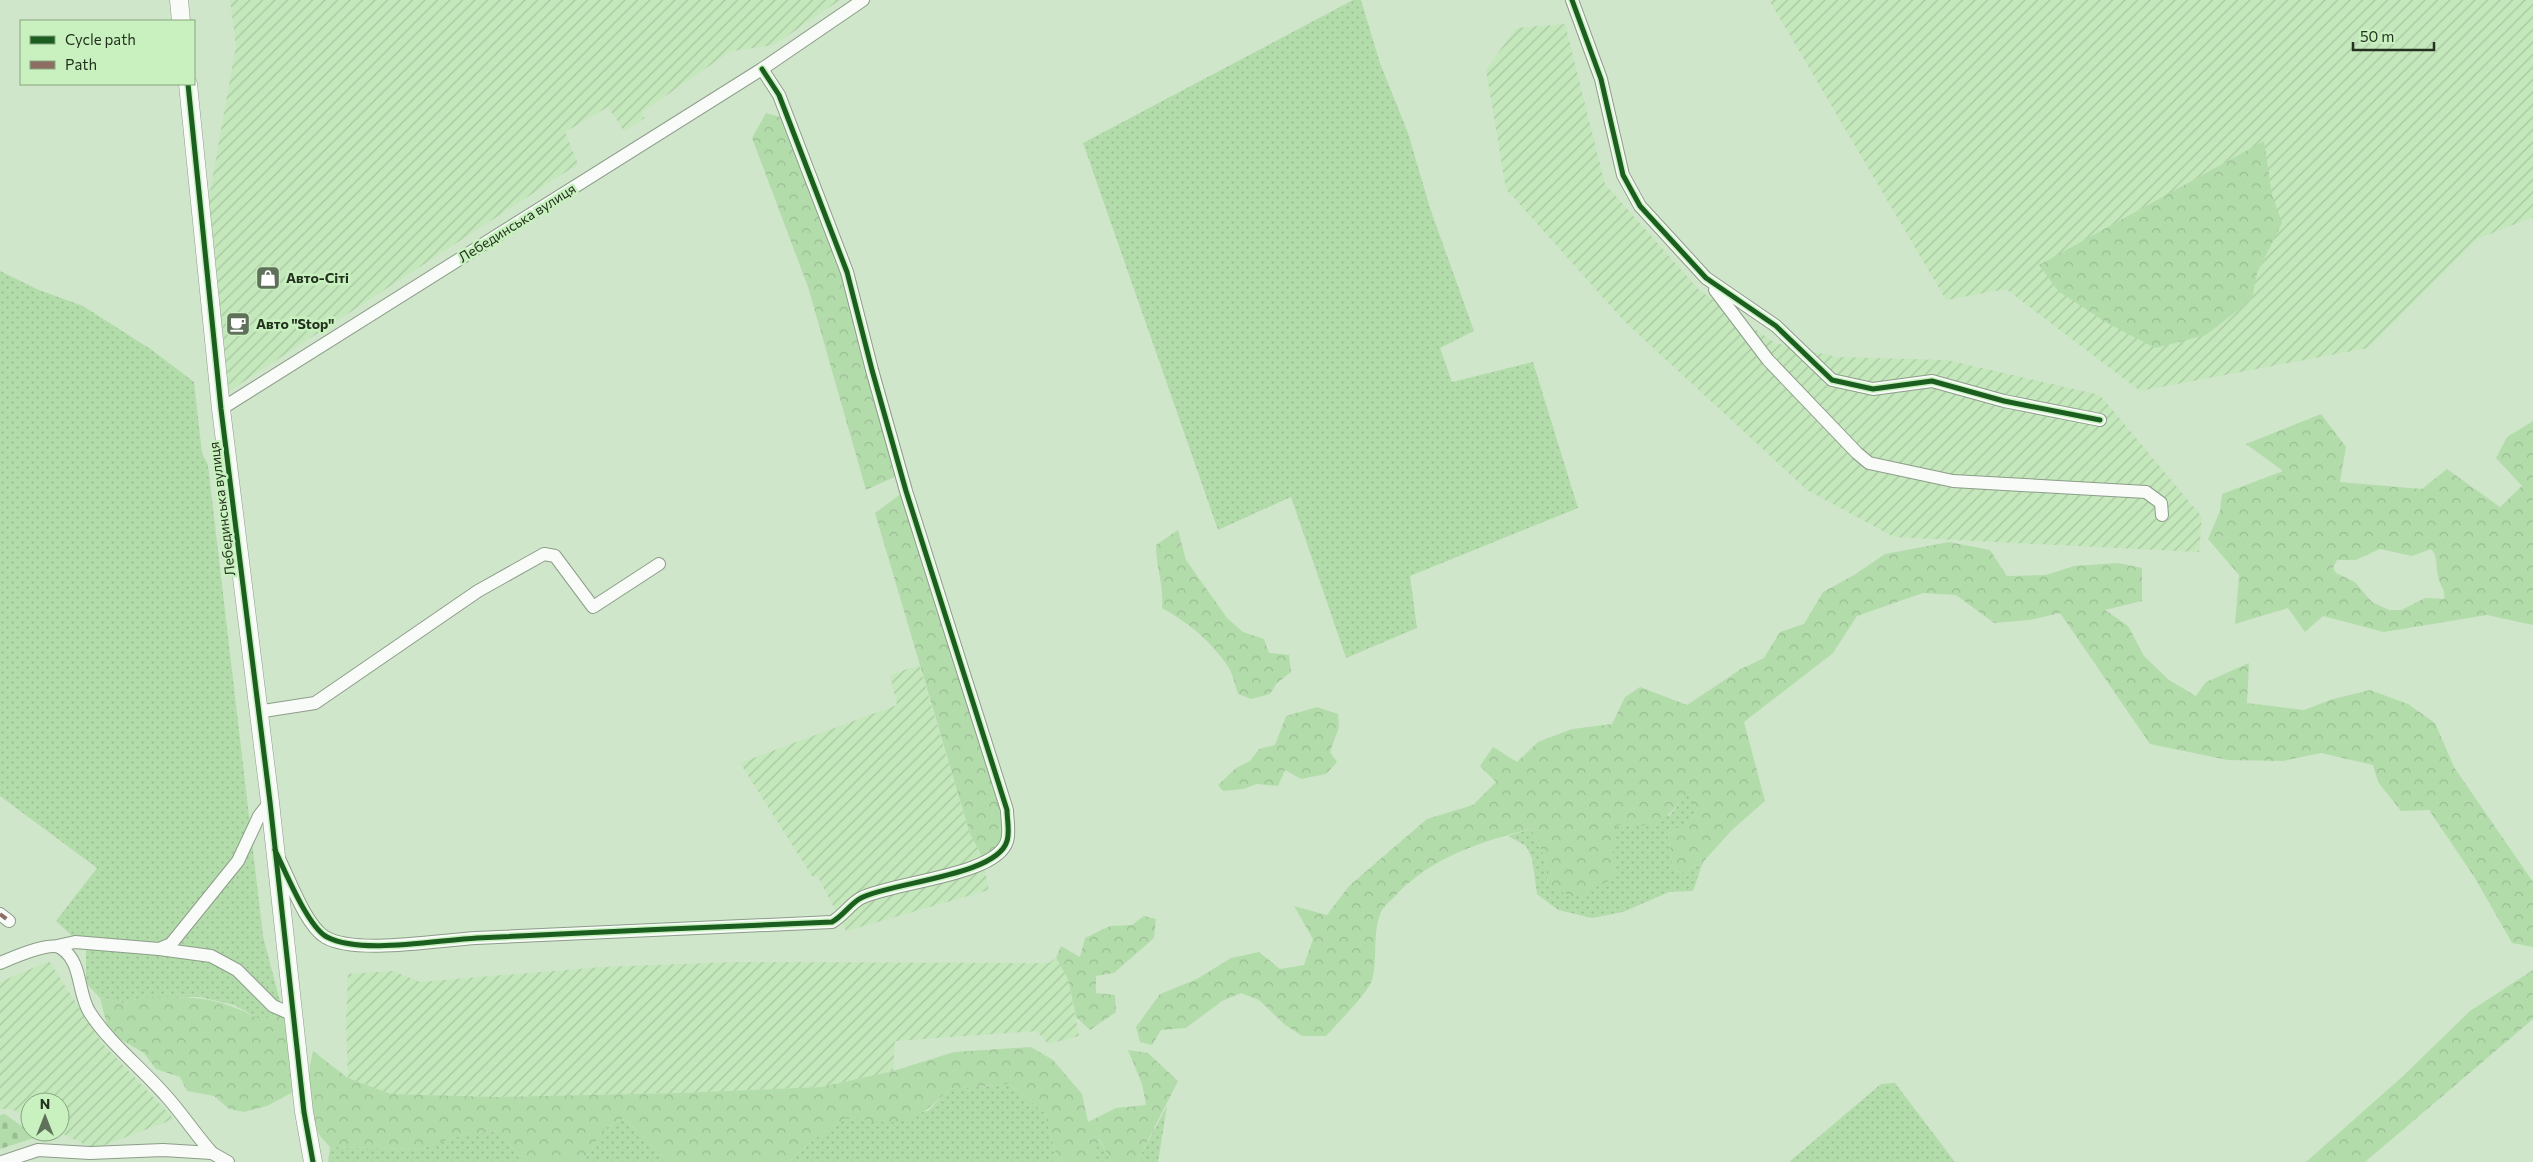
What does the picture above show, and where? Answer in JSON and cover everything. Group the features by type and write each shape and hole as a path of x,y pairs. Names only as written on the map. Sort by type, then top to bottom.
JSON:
{"street":[{"path":"179,0 181,20"},
{"name":"Лебединська вулиця","path":"221,410 762,68 863,0"},
{"path":"1572,0 1601,79 1623,175 1640,206 1706,278 1768,360 1856,453 1869,463 1953,482 2146,492 2161,504 2162,515"},
{"path":"275,850 300,902 315,926 326,937 347,944 379,945 475,938 832,922 861,898 943,876 983,863 1000,854 1008,840 1007,810 906,491 872,370 848,272 779,95 762,68"},
{"name":"Лебединська вулиця","path":"188,85 221,410 257,712 270,802 304,1112 313,1162"},
{"path":"1706,278 1776,326 1832,380 1872,389 1932,381 2004,401 2100,420"},
{"path":"257,712 315,703 478,591 544,554 554,556 593,607 659,564"},
{"path":"159,949 171,944 238,861 259,816 270,802"},
{"path":"0,963 46,946 57,946 75,942 159,949 211,956 237,970 273,1006 294,1015"},
{"path":"57,946 70,956 80,980 88,1011 118,1049 167,1096 190,1128 212,1152 228,1162"},
{"path":"2,1162 38,1150 90,1154 163,1150 212,1152"}],"shaded area":[{"path":"230,0 840,0 774,45 731,51 642,112 645,118 624,131 608,107 565,132 578,164 229,391 209,197 236,46"},
{"path":"1769,0 2533,0 2533,217 2477,239 2368,348 2140,391 2006,289 1946,300"},
{"path":"1565,24 1605,184 1699,290 1775,343 1837,357 1947,360 2100,395 2202,517 2199,552 1894,537 1807,490 1624,321 1506,189 1486,70 1516,28"},
{"path":"919,665 970,834 982,856 989,890 846,931 818,877 812,876 740,763 897,705 890,675"},
{"path":"1056,958 1068,979 1079,1036 1048,1044 1037,1031 895,1041 893,1071 821,1087 679,1093 497,1097 391,1094 348,1078 346,1021 348,974 393,971 420,982 602,967 735,962 1049,963"},
{"path":"49,961 102,1043 174,1119 94,1149 70,1137 70,1092 20,1092 20,1113 11,1109 0,1109 0,982"}],"green space":[{"path":"1353,0 1361,0 1380,63 1408,133 1430,208 1474,331 1440,348 1452,382 1533,362 1578,508 1410,576 1417,628 1346,658 1291,497 1218,530 1083,143"},
{"path":"766,113 787,119 847,272 901,474 866,490 808,287 752,138"},
{"path":"2264,141 2272,195 2282,223 2257,273 2252,299 2206,335 2155,348 2107,323 2058,291 2039,265"},
{"path":"0,271 39,290 83,306 152,350 194,382 202,453 208,465 263,936 283,1013 261,1020 234,1005 200,997 144,997 123,1003 100,998 86,983 86,949 56,921 97,868 0,796"},
{"path":"2321,414 2346,447 2340,482 2422,489 2447,469 2500,507 2522,486 2496,458 2507,437 2533,421 2533,625 2487,615 2384,632 2323,616 2305,632 2288,608 2235,624 2239,575 2208,539 2220,511 2222,494 2283,471 2246,444","holes":["2380,549 2412,556 2431,549 2436,559 2444,599 2425,598 2401,610 2389,610 2372,602 2355,582 2336,573 2333,568 2337,560 2356,560"]},
{"path":"902,493 1003,810 1002,839 999,846 990,855 982,856 970,834 875,513"},
{"path":"1178,530 1186,560 1227,618 1243,632 1264,639 1269,653 1289,655 1291,672 1277,683 1270,694 1251,699 1238,694 1229,668 1215,650 1190,626 1162,608 1162,592 1156,545"},
{"path":"1949,542 1990,550 2007,576 2046,575 2074,566 2118,563 2142,568 2142,601 2105,610 2128,626 2144,656 2169,680 2196,696 2206,682 2249,663 2247,703 2304,710 2333,699 2370,690 2408,704 2435,723 2454,767 2533,882 2533,947 2512,943 2475,878 2429,810 2401,811 2378,782 2373,765 2321,753 2283,761 2228,760 2150,744 2060,613 2030,620 1994,623 1956,595 1923,593 1857,616 1833,653 1744,722 1765,801 1732,830 1703,862 1680,874 1673,867 1668,834 1690,821 1697,809 1689,792 1659,822 1643,825 1617,825 1612,850 1615,878 1575,897 1548,887 1545,857 1531,829 1494,839 1459,852 1425,870 1384,908 1378,920 1372,980 1358,1001 1326,1036 1302,1036 1284,1024 1259,1000 1241,993 1222,1001 1186,1028 1161,1030 1152,1045 1140,1042 1136,1027 1160,994 1197,979 1231,958 1259,952 1280,969 1304,965 1313,939 1294,906 1327,915 1349,886 1427,819 1473,805 1496,782 1480,766 1493,747 1517,762 1538,742 1572,729 1612,724 1625,697 1640,687 1687,705 1741,669 1764,658 1780,632 1804,624 1823,592 1854,575 1885,554"},
{"path":"1317,707 1338,714 1339,727 1330,752 1337,762 1326,774 1301,779 1285,770 1278,786 1257,784 1243,789 1223,791 1218,785 1236,768 1250,761 1259,749 1275,745 1286,716"},
{"path":"1689,791 1697,809 1690,821 1668,834 1673,867 1680,874 1703,862 1693,891 1669,892 1623,912 1592,918 1558,910 1537,894 1532,858 1526,846 1508,836 1531,829 1545,857 1548,887 1615,878 1612,849 1616,825 1670,815"},
{"path":"1144,916 1156,919 1154,938 1114,973 1096,976 1096,993 1115,995 1116,1012 1090,1030 1076,1017 1068,979 1056,958 1061,946 1080,957 1085,938 1110,926 1132,925"},
{"path":"2533,970 2533,1019 2365,1162 2306,1162 2402,1077 2470,1011"},
{"path":"144,997 204,999 230,1006 261,1020 283,1013 293,1052 293,1092 267,1106 244,1112 229,1109 214,1096 187,1091 180,1077 156,1069 144,1053 120,1039 107,1025 100,998 123,1003"},
{"path":"1031,1047 1053,1060 1082,1094 1088,1122 1116,1108 1146,1105 1142,1084 1128,1050 1148,1053 1178,1081 1137,1162 1111,1162 1099,1138 1093,1162 1058,1162 1045,1113 1009,1084 949,1089 926,1110 915,1117 905,1120 881,1122 849,1116 814,1139 788,1162 669,1162 624,1118 604,1129 583,1162 522,1162 500,1131 465,1134 420,1149 330,1147 319,1134 314,1123 309,1092 313,1051 348,1078 391,1094 497,1097 679,1093 821,1087 893,1071 954,1052"},
{"path":"1895,1083 1955,1162 1789,1162 1881,1084"},
{"path":"1009,1084 1045,1113 1058,1162 788,1162 814,1139 849,1116 863,1119 928,1111 949,1089"},
{"path":"1167,1106 1158,1162 1137,1162"},
{"path":"5,1114 20,1125 20,1142 22,1142 0,1149 0,1115"},
{"path":"624,1118 669,1162 583,1162 604,1129"},
{"path":"500,1131 522,1162 328,1162 330,1147 420,1149 465,1134"},
{"path":"1098,1137 1111,1162 1093,1162"}],"marked path":[{"path":"0,914 9,921"}],"cycle path":[{"path":"1572,0 1601,79 1623,175 1640,206 1706,278 1776,326 1832,380 1873,389 1932,381 2004,401 2100,420"},
{"path":"275,850 305,911 320,931 327,937 342,942 379,946 477,938 832,922 861,898 876,892 965,870 999,853 1007,841 1007,810 906,491 847,272 779,95 762,69"},
{"path":"188,85 221,409 270,802 304,1112 313,1162"}],"place":[{"name":"Авто-Сіті","path":"268,278"},
{"name":"Авто \"Stop\"","path":"238,324"}]}
